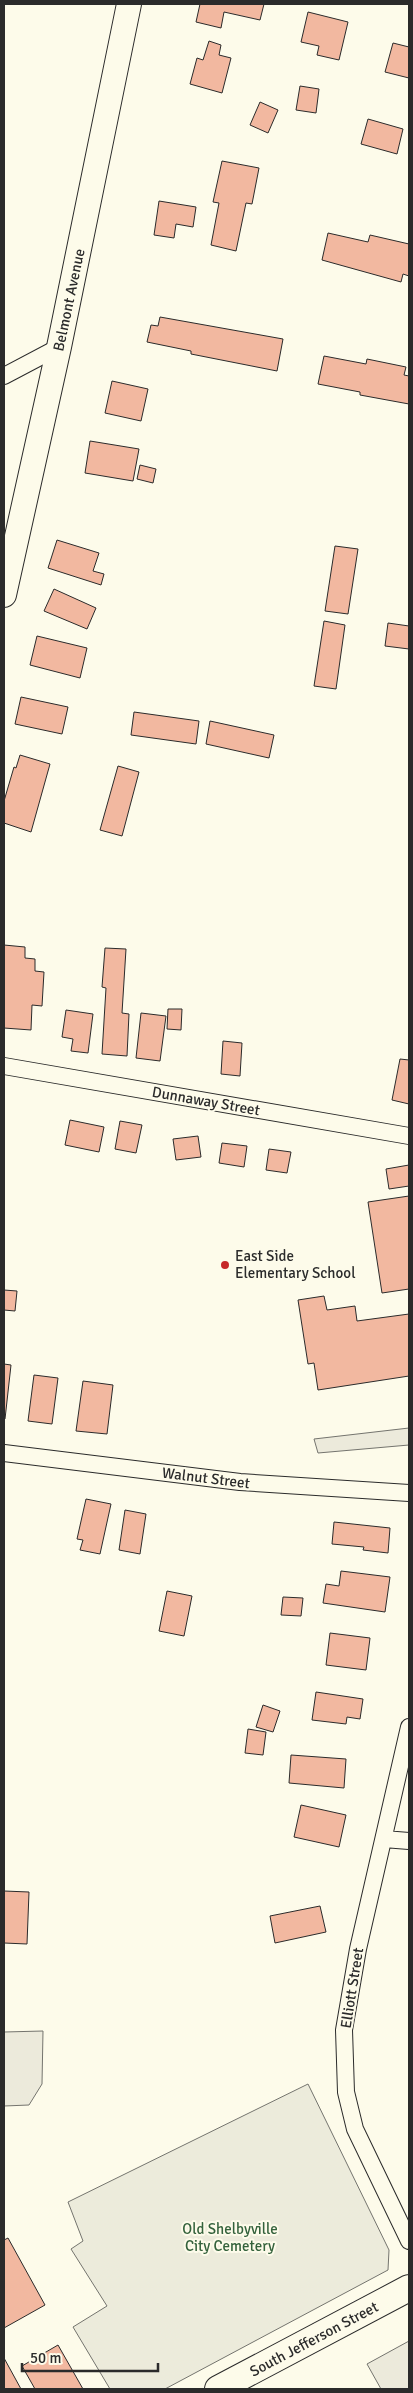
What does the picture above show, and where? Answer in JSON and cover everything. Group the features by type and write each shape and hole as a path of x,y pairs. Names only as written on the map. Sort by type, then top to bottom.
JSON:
{"main road":[{"name":"Belmont Avenue","path":"4,595 59,347 129,4"},
{"name":"South Jefferson Street","path":"218,2389 409,2288"}],"street":[{"path":"4,376 59,347"},
{"name":"Dunnaway Street","path":"4,1066 409,1136"},
{"name":"Walnut Street","path":"4,1453 240,1482 409,1493"},
{"name":"Elliott Street","path":"409,1728 358,1949 344,2030 346,2092 356,2129 409,2241"},
{"path":"384,1839 409,1841"}],"green space":[{"name":"Old Shelbyville City Cemetery","path":"308,2084 389,2250 388,2270 165,2389 110,2389 73,2327 107,2306 71,2249 83,2241 68,2202"}],"shaded area":[{"path":"409,1428 409,1445 318,1453 314,1439"},
{"path":"43,2031 42,2084 29,2105 4,2106 4,2032"},
{"path":"409,2341 409,2389 381,2389 367,2364"}],"building":[{"path":"200,4 264,4 260,20 224,12 221,28 196,22"},
{"path":"308,12 348,22 339,60 317,55 319,46 301,42"},
{"path":"209,41 221,45 219,55 231,58 222,93 190,84 197,58 203,60"},
{"path":"393,43 409,47 409,78 385,72"},
{"path":"300,86 319,89 316,113 296,110"},
{"path":"260,102 278,110 268,133 250,125"},
{"path":"368,119 403,129 397,154 361,144"},
{"path":"222,161 259,168 252,204 246,203 236,251 211,245 219,203 213,202"},
{"path":"159,201 196,207 193,227 176,224 174,238 154,235"},
{"path":"328,233 368,242 370,235 409,244 409,276 403,274 401,282 322,260"},
{"path":"160,317 283,339 277,371 191,354 191,351 147,342 151,325 158,326"},
{"path":"324,356 366,364 367,359 406,367 404,375 409,376 409,404 360,395 360,392 318,384"},
{"path":"112,381 148,389 141,421 105,413"},
{"path":"90,441 139,449 133,481 85,473"},
{"path":"140,465 156,469 153,483 137,479"},
{"path":"57,540 99,553 93,571 104,574 101,585 48,568"},
{"path":"335,546 358,549 348,614 325,611"},
{"path":"54,589 96,608 87,629 44,611"},
{"path":"324,621 345,625 336,689 314,686"},
{"path":"388,623 409,626 409,649 385,646"},
{"path":"37,636 87,648 80,678 30,665"},
{"path":"21,697 68,707 62,734 15,724"},
{"path":"134,712 199,721 196,744 131,735"},
{"path":"210,721 274,735 269,758 206,744"},
{"path":"20,755 50,764 31,832 4,823 4,801 14,767 16,768"},
{"path":"118,766 139,772 122,836 100,830"},
{"path":"4,945 25,947 25,958 35,959 35,971 44,972 42,1006 32,1005 31,1030 4,1028"},
{"path":"105,948 126,949 122,1013 129,1014 127,1056 102,1054 106,988 102,987"},
{"path":"168,1009 182,1009 181,1030 167,1029"},
{"path":"66,1010 93,1014 88,1053 71,1051 73,1039 62,1037"},
{"path":"141,1013 166,1016 160,1061 136,1058"},
{"path":"223,1041 242,1043 240,1076 221,1074"},
{"path":"400,1059 409,1060 409,1104 392,1100"},
{"path":"70,1120 104,1127 99,1152 65,1145"},
{"path":"120,1121 142,1125 136,1153 115,1149"},
{"path":"198,1136 201,1157 176,1160 173,1139"},
{"path":"222,1143 247,1146 244,1167 219,1163"},
{"path":"269,1149 291,1152 287,1173 266,1170"},
{"path":"409,1165 409,1186 389,1189 386,1169"},
{"path":"409,1196 409,1289 382,1293 368,1202"},
{"path":"4,1290 17,1291 15,1311 4,1310"},
{"path":"324,1296 327,1310 355,1306 357,1321 409,1314 409,1376 318,1390 314,1363 308,1364 298,1300"},
{"path":"4,1364 11,1365 5,1419 4,1418"},
{"path":"34,1375 58,1378 52,1424 28,1421"},
{"path":"83,1381 113,1385 107,1434 76,1431"},
{"path":"86,1499 111,1504 100,1554 80,1550 83,1540 77,1539"},
{"path":"125,1510 146,1514 140,1554 119,1550"},
{"path":"334,1522 390,1528 388,1553 363,1550 364,1547 332,1544"},
{"path":"341,1571 390,1577 385,1612 323,1603 326,1584 339,1586"},
{"path":"167,1591 192,1596 184,1636 159,1631"},
{"path":"283,1597 303,1598 301,1616 281,1615"},
{"path":"330,1633 370,1638 366,1670 326,1665"},
{"path":"316,1692 363,1699 360,1719 347,1717 346,1724 312,1720"},
{"path":"263,1705 280,1711 273,1732 256,1727"},
{"path":"248,1729 266,1732 263,1755 245,1753"},
{"path":"291,1755 346,1759 344,1788 289,1783"},
{"path":"301,1805 346,1815 339,1847 294,1837"},
{"path":"4,1891 29,1892 27,1944 4,1943"},
{"path":"320,1906 326,1932 275,1943 270,1916"},
{"path":"8,2238 45,2305 4,2328 4,2240"},
{"path":"58,2345 83,2389 35,2389 22,2366"},
{"path":"4,2358 21,2389 4,2389"}],"place":[{"name":"East Side Elementary School","path":"225,1265"}]}
